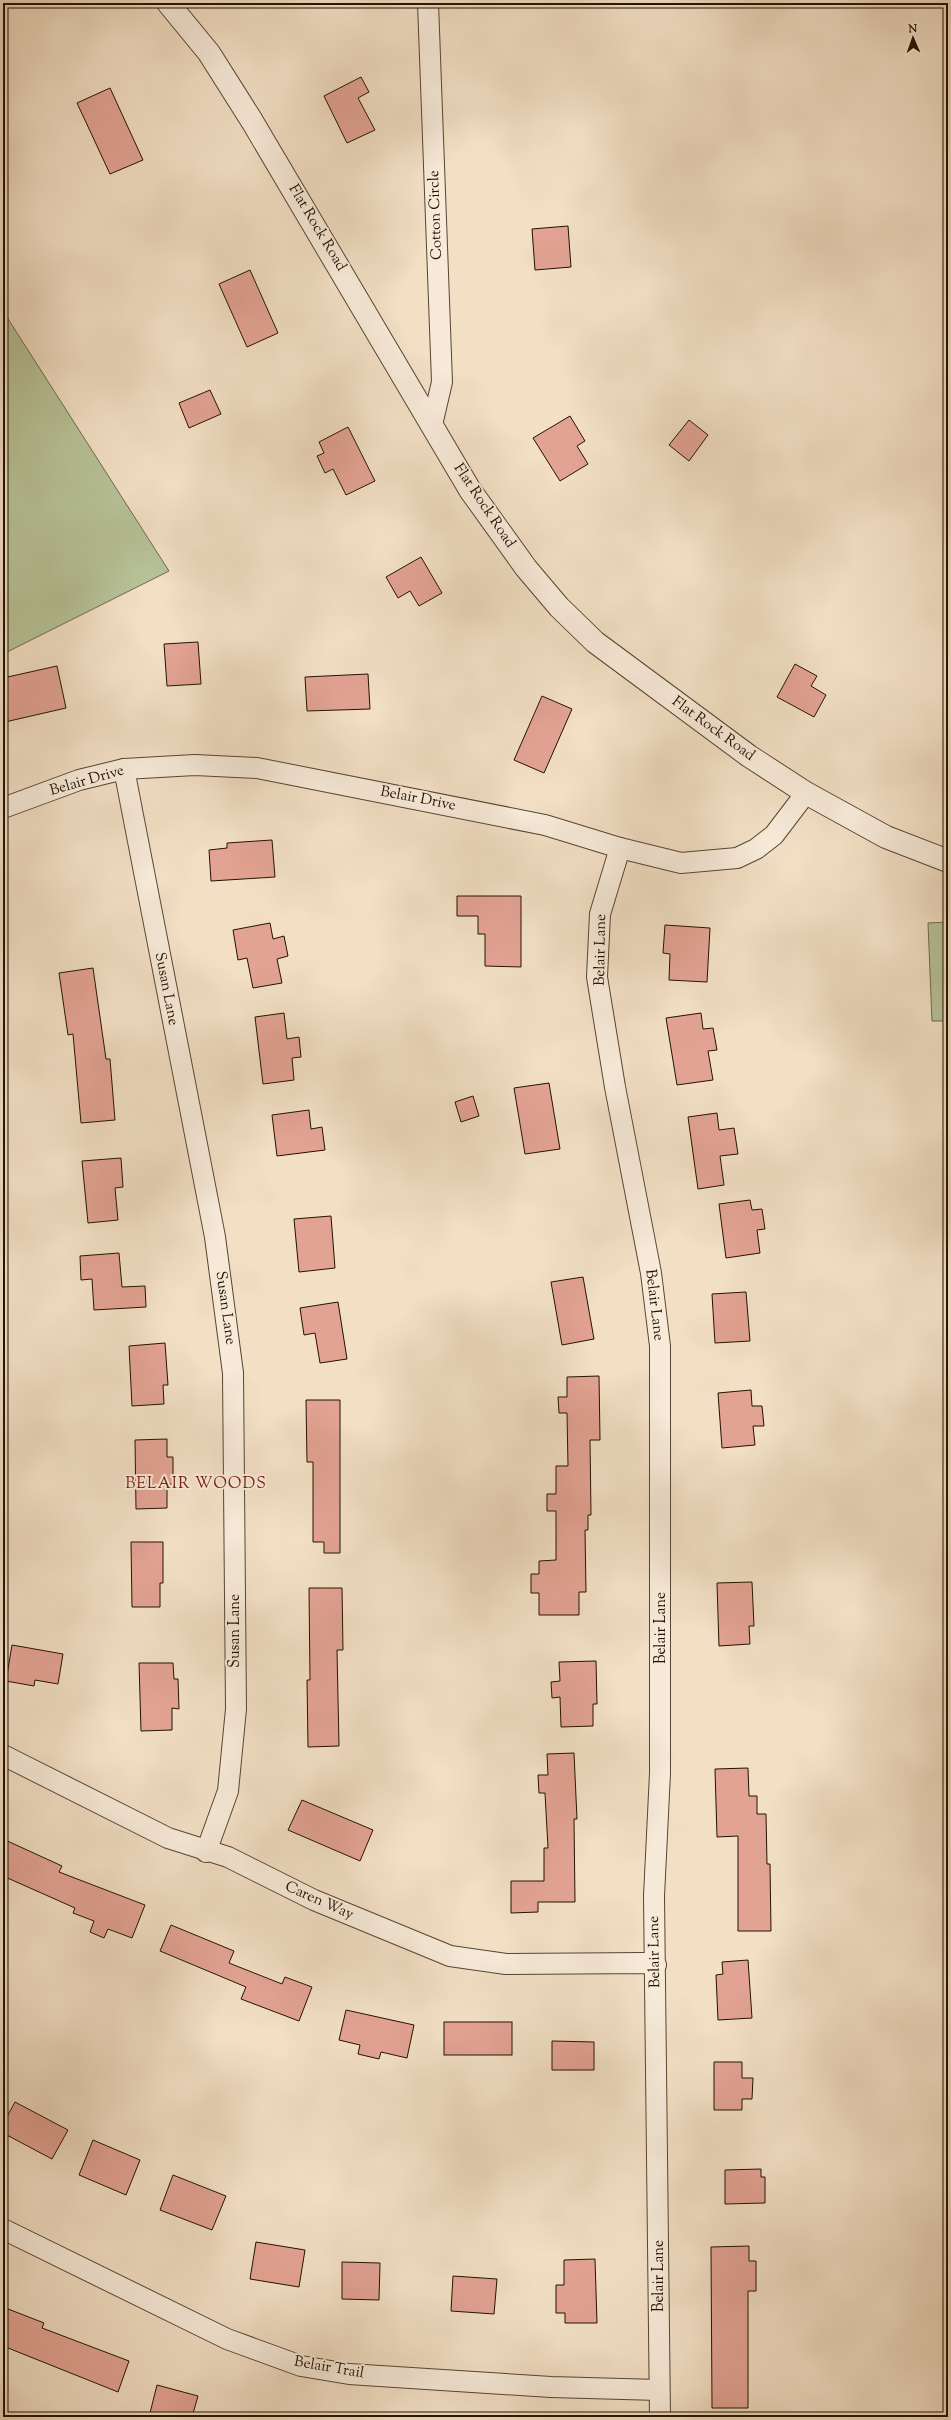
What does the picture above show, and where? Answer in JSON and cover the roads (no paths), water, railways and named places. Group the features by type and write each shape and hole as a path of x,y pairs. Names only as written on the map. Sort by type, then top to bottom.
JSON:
{"street":[{"name":"Flat Rock Road","path":"168,3 209,53 252,121 470,490 526,568 559,607 595,642 749,756 806,793 886,837 948,861"},
{"name":"Cotton Circle","path":"428,3 442,382 432,425"},
{"name":"Belair Drive","path":"3,808 79,780 124,768 195,765 257,768 545,825 620,848 681,863 736,858 756,849 774,835 806,793"},
{"name":"Susan Lane","path":"124,768 215,1237 233,1373 236,1709 228,1791 206,1852"},
{"name":"Belair Lane","path":"620,848 600,914 597,977 615,1087 651,1273 660,1346 660,1757 654,1896 656,1965 660,2417"},
{"name":"Caren Way","path":"3,1755 168,1838 206,1852 228,1857 314,1900 450,1956 506,1964 645,1963 656,1965"},
{"name":"Belair Trail","path":"3,2229 227,2339 301,2366 349,2374 551,2387 659,2390"}],"district":[{"name":"BELAIR WOODS","path":"196,1484"}]}
